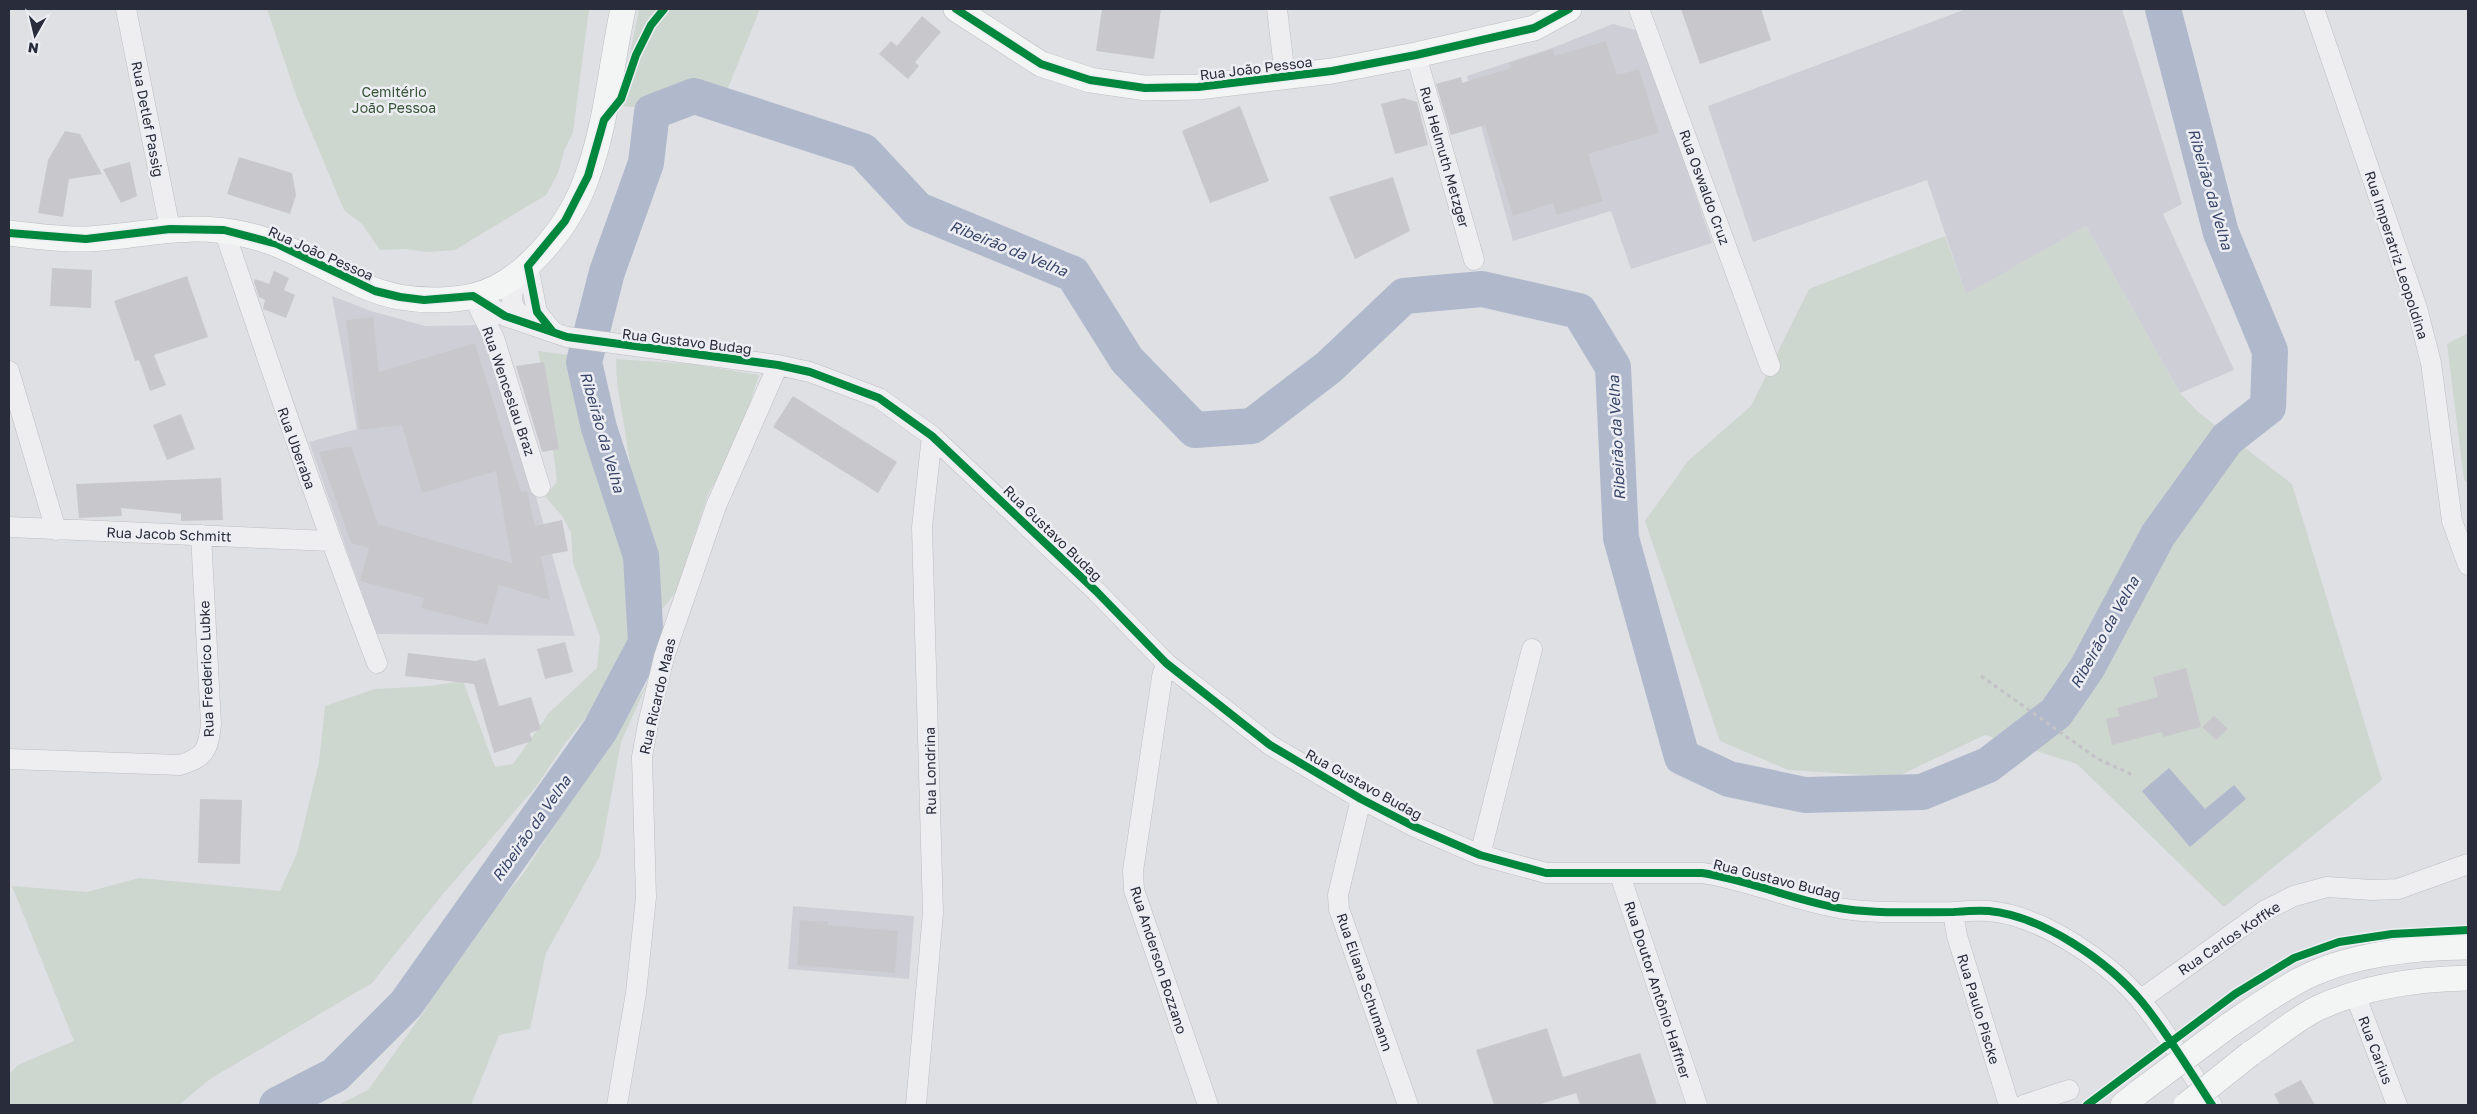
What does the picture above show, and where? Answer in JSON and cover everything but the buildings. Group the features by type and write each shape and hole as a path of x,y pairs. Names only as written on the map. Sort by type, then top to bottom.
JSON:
{"main road":[{"name":"Rua João Pessoa","path":"9,233 86,239 170,229 224,230 277,244 375,291 424,300 481,293 523,269 566,221 588,176 604,120 622,9"},
{"name":"Rua João Pessoa","path":"956,9 1041,64 1090,80 1145,88 1189,88 1332,72 1534,28 1569,9"},
{"path":"2131,1099 2228,1026 2299,980 2350,961 2398,951 2468,947"},
{"path":"2186,1105 2250,1054 2315,1010 2355,994 2405,981 2468,978"}],"street":[{"name":"Rua Detlef Passig","path":"126,9 170,229"},
{"path":"1277,9 1285,77"},
{"name":"Rua Oswaldo Cruz","path":"1639,9 1770,366"},
{"name":"Rua Imperatriz Leopoldina","path":"2314,9 2417,308 2431,363 2452,521 2468,565"},
{"name":"Rua Helmuth Metzger","path":"1416,55 1474,260"},
{"name":"Rua Uberaba","path":"224,230 278,394 330,541 377,663"},
{"path":"523,269 511,301 514,310 534,319"},
{"path":"523,269 534,319"},
{"path":"481,293 511,301"},
{"name":"Rua Gustavo Budag","path":"481,293 505,316 534,319 560,334 628,346 778,365 810,372 879,398 932,436 1089,585 1166,664 1270,745 1361,799 1413,826 1480,854 1546,873 1620,875 1702,873 1726,876 1798,898 1844,908 1881,912 1989,911 2017,917 2044,927 2067,940 2109,970 2140,1000 2164,1032 2212,1105"},
{"name":"Rua Wenceslau Braz","path":"481,293 540,487"},
{"name":"Rua Ricardo Maas","path":"617,1105 636,993 646,896 642,757 648,724 664,657 716,506 778,365"},
{"path":"9,371 56,530"},
{"name":"Rua Londrina","path":"916,1105 933,913 922,527 932,436"},
{"name":"Rua Jacob Schmitt","path":"9,527 330,541"},
{"name":"Rua Frederico Lubke","path":"9,759 180,765 198,759 208,746 211,724 200,536"},
{"path":"1480,854 1532,648"},
{"name":"Rua Anderson Bozzano","path":"1166,664 1162,676 1134,861 1134,890 1208,1105"},
{"name":"Rua Eliana Schumann","path":"1361,799 1338,895 1338,909 1408,1105"},
{"name":"Rua Carlos Koffke","path":"2140,1000 2264,911 2294,896 2327,887 2398,890 2468,864"},
{"name":"Rua Doutor Antônio Haffner","path":"1620,875 1697,1105"},
{"name":"Rua Paulo Piscke","path":"1952,912 1957,936 2009,1105"},
{"name":"Rua Carius","path":"2355,994 2397,1105"},
{"path":"2024,1105 2069,1090"}],"path":[{"path":"1982,676 2010,698 2098,759 2133,775"}],"shaded area":[{"path":"1966,9 2122,9 2182,204 2163,214 2234,370 2180,393 2086,226 1966,295 1927,180 1753,242 1708,106"},
{"path":"1613,24 1636,30 1643,41 1712,243 1631,269 1611,211 1513,241 1467,76 1552,48"},
{"path":"332,296 371,311 425,326 488,325 575,636 376,634 309,442 357,429"},
{"path":"793,906 914,916 909,979 788,969"}],"green space":[{"name":"Cemitério João Pessoa","path":"267,9 589,9 573,132 564,151 558,173 546,195 455,250 428,252 405,249 380,250 362,224 344,210 297,98"},
{"path":"639,9 760,9 728,88 694,87 674,90 665,94 646,108 620,106"},
{"path":"2086,226 2180,393 2198,412 2292,484 2382,780 2224,907 2077,764 1985,735 1896,777 1788,770 1720,741 1645,521 1688,461 1751,406 1809,289 1945,236 1966,294"},
{"path":"2468,333 2468,483 2464,480 2447,344"},
{"path":"538,351 576,356 598,458 623,541 639,636 613,684 566,742 535,788 443,894 372,983 210,1079 179,1105 9,1105 9,1074 18,1065 74,1041 12,886 87,892 139,878 280,891 297,853 319,762 325,706 375,689 430,686 463,681 495,767 513,764 549,713 597,668 600,637 573,563 571,532 562,516 545,496 557,482 547,398"},
{"path":"616,359 692,364 759,375 744,422 730,456 708,494 676,592 655,618 648,524 632,475 617,383"},
{"path":"647,684 621,742 600,856 546,953 530,1029 499,1035 471,1105 338,1105 368,1090 421,1016 465,945 523,874"}],"water":[{"path":"2169,768 2205,809 2234,785 2246,799 2190,847 2142,791"}],"waterway":[{"name":"Ribeirão da Velha","path":"277,1105 335,1075 406,1004 600,730 646,643 641,556 599,428 584,362 607,272 646,163 652,112 694,96 863,151 918,210 1073,274 1127,360 1195,430 1252,426 1329,367 1404,296 1482,289 1579,311 1613,367 1621,538 1682,757 1729,779 1805,795 1922,792 1988,765 2056,713 2087,668 2158,535 2227,439 2268,407 2270,351 2221,233 2163,9"}],"cycle path":[{"path":"553,332 537,312 528,266 565,221 588,176 604,120 621,99 636,55 651,25 664,9"},
{"path":"956,9 1041,64 1090,80 1145,88 1198,87 1332,71 1416,55 1534,28 1569,9"},
{"path":"9,233 86,239 170,229 224,230 277,244 375,291 424,300 473,296 505,316 567,337 778,365 810,372 879,398 932,436 1096,591 1166,663 1270,745 1361,799 1413,826 1480,855 1546,873 1702,873 1845,909 1872,912 1989,911 2030,922 2052,931 2073,943 2111,971 2128,987 2161,1027 2212,1105"},
{"path":"2087,1105 2235,994 2294,958 2339,942 2392,934 2468,930"}]}
